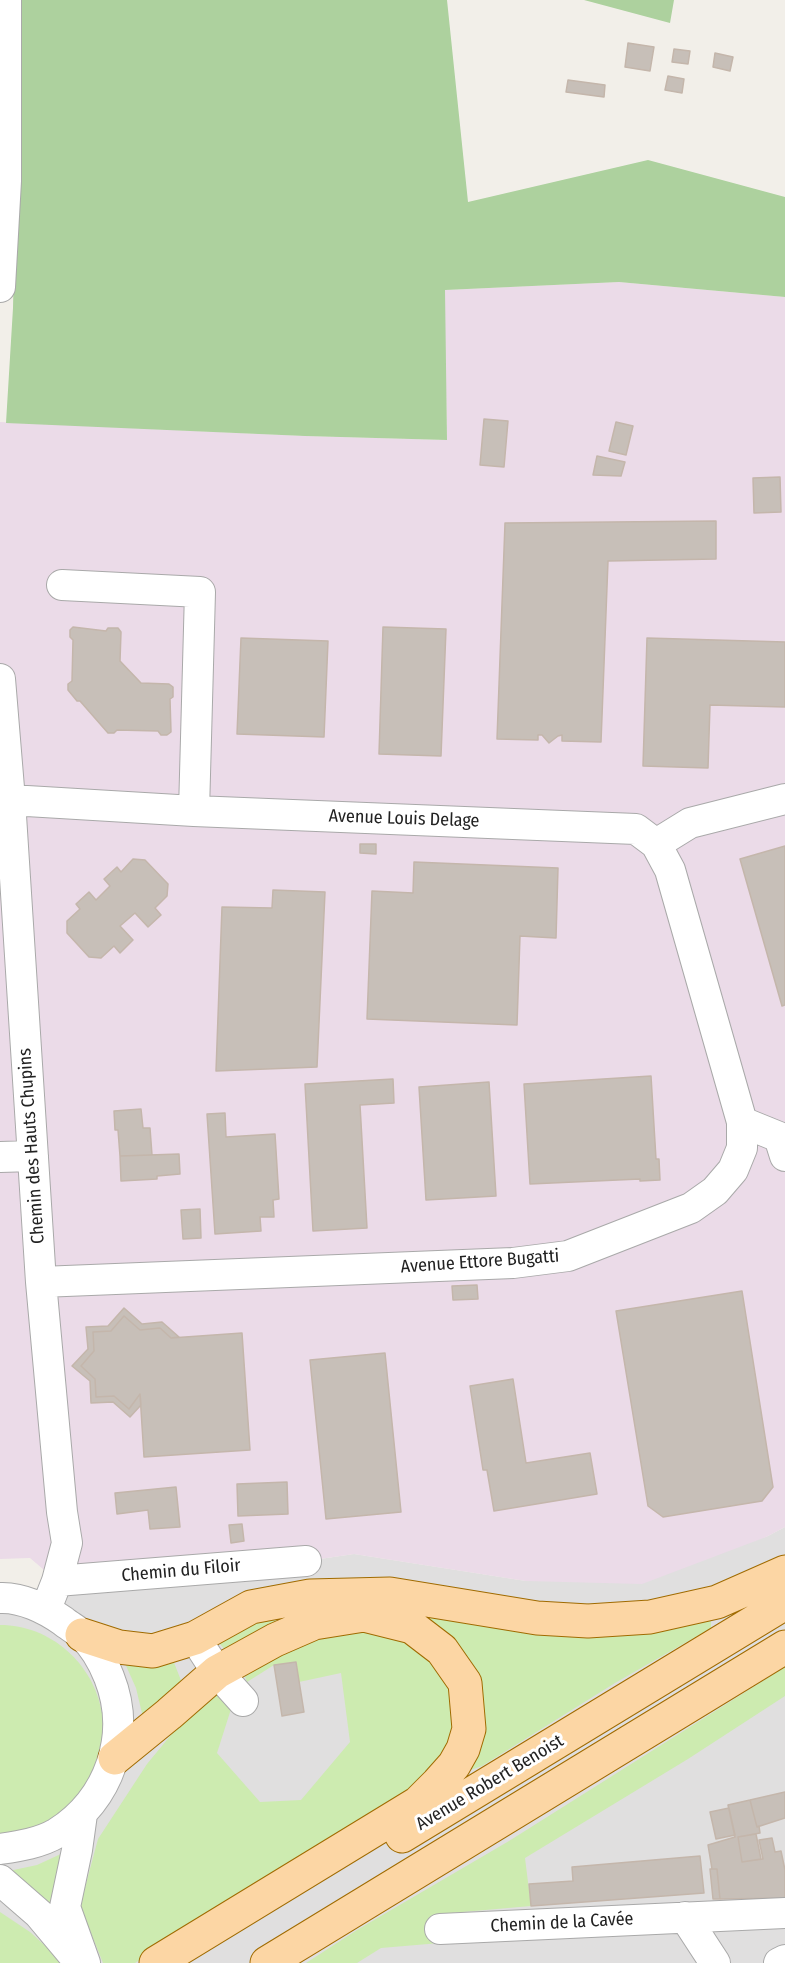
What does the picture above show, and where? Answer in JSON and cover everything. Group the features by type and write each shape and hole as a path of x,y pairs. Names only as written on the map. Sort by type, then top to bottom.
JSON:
{"main road":[{"path":"82,1635 119,1647 153,1651 195,1638 251,1607 310,1596 390,1594 537,1618 588,1621 650,1617 717,1602 785,1572"},
{"name":"Avenue Robert Benoist","path":"195,1963 785,1603"},
{"path":"115,1758 217,1672 275,1640 314,1623 364,1616 412,1627 442,1650 465,1683 469,1729 463,1749 454,1765 418,1803 156,1963"},
{"name":"Avenue Robert Benoist","path":"267,1963 785,1647"}],"street":[{"path":"0,287 6,181 6,0"},
{"path":"62,585 200,592 195,811"},
{"name":"Chemin des Hauts Chupins","path":"0,679 10,800 6,837 33,1156 41,1282 62,1512 67,1543 57,1581 46,1609"},
{"path":"656,844 690,823 785,799"},
{"name":"Avenue Louis Delage","path":"10,800 195,811 636,829 656,844"},
{"name":"Avenue Ettore Bugatti","path":"41,1282 513,1263 568,1256 692,1208 715,1191 733,1170 742,1148 742,1122 670,870 656,844"},
{"path":"742,1122 779,1137 785,1156"},
{"path":"0,1157 33,1156"},
{"name":"Chemin du Filoir","path":"57,1581 306,1561"},
{"path":"0,1598 46,1609 82,1635 103,1661 115,1692 119,1725 115,1758 102,1788 82,1814 56,1833 26,1846 0,1849"},
{"path":"195,1638 217,1672 243,1701"},
{"path":"82,1814 65,1907 83,1963"},
{"path":"0,1880 39,1914 83,1963"},
{"name":"Chemin de la Cavée","path":"440,1929 785,1913"},
{"path":"685,1917 715,1963"},
{"path":"779,1963 785,1960"}],"shaded area":[{"path":"619,282 785,297 785,1527 766,1537 642,1584 526,1581 354,1554 306,1561 57,1581 30,1558 0,1559 0,422 447,440 444,290"},
{"path":"785,1527 785,1963 0,1963 0,1598 46,1609 57,1581 306,1561 354,1554 526,1581 766,1537"}],"green space":[{"path":"0,0 447,0 468,202 648,160 785,197 785,297 619,282 445,290 447,440 6,423 13,308 16,174"},
{"path":"584,0 674,0 670,23"},
{"path":"386,1600 513,1624 587,1633 660,1626 697,1614 711,1619 711,1628 615,1683 482,1766 465,1772 476,1750 480,1735 481,1712 478,1690 470,1669 458,1651 443,1635 425,1622 405,1612 367,1606 347,1608 311,1617 228,1653 217,1641 220,1634 245,1620 275,1612 326,1602"},
{"path":"0,1625 19,1627 53,1640 80,1664 97,1695 103,1717 104,1733 97,1764 89,1780 67,1807 53,1818 37,1826 0,1834"},
{"path":"342,1627 413,1642 450,1681 456,1719 452,1742 409,1794 135,1963 103,1963 80,1906 98,1839 147,1764 185,1718 218,1690 232,1706 217,1753 260,1802 301,1800 350,1742 341,1673 299,1682 296,1662 274,1665 247,1682 241,1666"},
{"path":"171,1655 184,1688 145,1726 136,1688 123,1659"},
{"path":"785,1667 785,1696 688,1759 525,1858 531,1906 440,1914 440,1943 381,1948 357,1963 306,1963 357,1930 509,1841"},
{"path":"63,1853 49,1906 4,1872 37,1865"},
{"path":"0,1912 30,1932 64,1963 0,1963"}],"building":[{"path":"628,43 654,47 650,71 625,67"},
{"path":"674,49 690,51 688,64 672,62"},
{"path":"715,53 733,57 730,71 713,67"},
{"path":"668,76 684,79 682,93 665,90"},
{"path":"568,80 605,85 604,97 566,92"},
{"path":"484,419 508,421 504,467 480,465"},
{"path":"616,422 633,426 626,455 609,451"},
{"path":"597,456 625,462 621,476 593,475"},
{"path":"780,477 781,512 754,513 753,478"},
{"path":"716,521 716,559 608,561 601,742 562,741 562,735 549,743 542,735 538,735 538,740 497,739 505,523"},
{"path":"73,627 106,631 108,628 118,628 121,632 120,661 141,683 169,684 173,687 173,697 170,699 171,732 167,735 161,735 158,731 117,730 114,733 108,733 80,701 77,701 68,690 68,684 72,681 73,640 70,637 70,630"},
{"path":"383,627 446,629 441,756 379,754"},
{"path":"241,638 328,641 324,737 237,734"},
{"path":"647,638 785,642 785,707 710,705 708,768 643,766"},
{"path":"360,844 376,844 376,854 360,853"},
{"path":"785,846 785,1005 782,1006 740,859"},
{"path":"133,859 145,860 168,884 167,896 155,908 161,915 148,927 135,913 120,926 133,940 120,953 114,946 101,958 89,957 67,933 67,921 80,909 76,904 89,892 96,900 110,886 104,879 117,867 121,872"},
{"path":"414,862 558,868 556,938 520,936 517,1025 367,1019 372,891 413,893"},
{"path":"273,890 325,892 317,1067 216,1071 222,907 272,908"},
{"path":"651,1076 656,1159 659,1159 660,1180 530,1184 524,1084"},
{"path":"393,1079 394,1103 360,1105 367,1228 313,1231 305,1084"},
{"path":"489,1082 496,1196 426,1200 419,1087"},
{"path":"141,1109 143,1128 150,1128 152,1155 120,1156 114,1111"},
{"path":"225,1113 226,1137 275,1134 279,1199 273,1200 274,1217 260,1217 261,1231 215,1234 207,1114"},
{"path":"179,1154 180,1174 157,1176 157,1179 121,1181 120,1156"},
{"path":"200,1209 201,1238 183,1239 181,1210"},
{"path":"477,1285 478,1299 453,1300 452,1286"},
{"path":"742,1291 773,1487 762,1501 663,1517 648,1506 616,1311"},
{"path":"124,1308 142,1324 162,1322 179,1337 171,1338 160,1328 140,1330 124,1316 111,1331 93,1332 94,1351 81,1366 95,1379 96,1397 114,1396 129,1409 140,1394 141,1405 130,1417 113,1402 91,1403 90,1381 72,1366 88,1349 86,1327 108,1326"},
{"path":"124,1316 140,1330 160,1328 171,1338 242,1333 250,1450 144,1457 140,1394 129,1409 114,1396 96,1397 95,1379 81,1366 94,1351 93,1332 111,1331"},
{"path":"385,1353 401,1512 326,1519 310,1360"},
{"path":"513,1379 526,1463 590,1453 597,1494 494,1511 487,1470 483,1470 470,1386"},
{"path":"287,1482 288,1514 238,1516 237,1484"},
{"path":"176,1487 180,1527 150,1529 148,1510 117,1514 115,1493"},
{"path":"242,1524 244,1541 231,1543 229,1525"},
{"path":"296,1662 304,1712 282,1716 274,1665"},
{"path":"785,1792 785,1818 757,1827 750,1800"},
{"path":"750,1800 760,1833 738,1837 742,1862 763,1859 759,1840 772,1838 775,1852 781,1851 785,1870 785,1898 720,1899 717,1869 712,1869 708,1845 735,1837 728,1805"},
{"path":"729,1808 735,1835 716,1839 710,1812"},
{"path":"756,1834 761,1859 742,1862 738,1837"},
{"path":"700,1856 704,1893 531,1906 529,1884 573,1881 572,1867"},
{"path":"710,1869 717,1869 720,1899 713,1899"}]}
